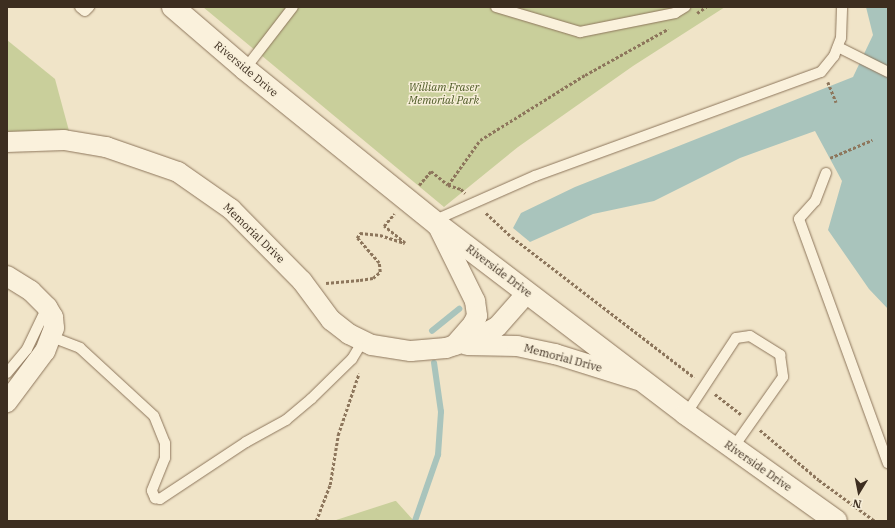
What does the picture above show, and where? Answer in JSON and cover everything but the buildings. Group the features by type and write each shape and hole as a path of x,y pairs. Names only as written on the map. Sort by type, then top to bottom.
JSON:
{"main road":[{"name":"Riverside Drive","path":"173,7 245,69 435,223 646,382 686,414 836,521"}],"street":[{"name":"Memorial Drive","path":"7,142 64,140 106,147 178,172 231,209 305,284 331,320 349,334 368,343 411,351 455,345 517,346 555,354 646,382"},
{"path":"435,223 475,301 476,316 473,324 455,345"},
{"path":"7,276 31,291 47,307 53,317 52,337 20,388 7,402"},
{"name":"Memorial Drive","path":"455,345 474,339 497,327 527,293"}],"lane":[{"path":"80,7 85,11 89,7"},
{"path":"245,69 293,7"},
{"path":"496,7 580,32 675,13 685,7"},
{"path":"435,223 534,176 821,72 834,56 841,38 842,7"},
{"path":"838,47 888,72"},
{"path":"826,173 815,201 799,219 888,463"},
{"path":"7,373 27,349 47,307"},
{"path":"686,414 736,338 750,336 780,355 783,377 733,448"},
{"path":"52,337 80,348 154,416 165,443 165,458 152,491 155,498 160,499 246,442 286,420 311,399 368,343"}],"path":[{"path":"692,16 706,7"},
{"path":"448,185 480,140 585,76 672,27"},
{"path":"826,78 836,102"},
{"path":"830,158 872,140"},
{"path":"305,284 373,278 380,272 379,263 357,238 360,233 380,235 405,243 384,226 431,172 448,185 461,189 512,237 705,385 819,480 875,521"},
{"path":"316,521 330,485 338,435 353,385 368,343"}],"green space":[{"name":"William Fraser Memorial Park","path":"203,7 725,7 633,66 518,147 444,207"},
{"path":"7,40 55,79 72,142 7,147"},
{"path":"395,501 414,521 333,521"}],"water":[{"path":"866,7 888,7 888,309 869,289 828,230 842,181 815,131 740,158 654,201 593,214 530,242 513,228 521,213 575,187 853,77 873,35"}],"waterway":[{"path":"432,331 459,309"},
{"path":"415,521 438,455 441,412 434,363"}]}
